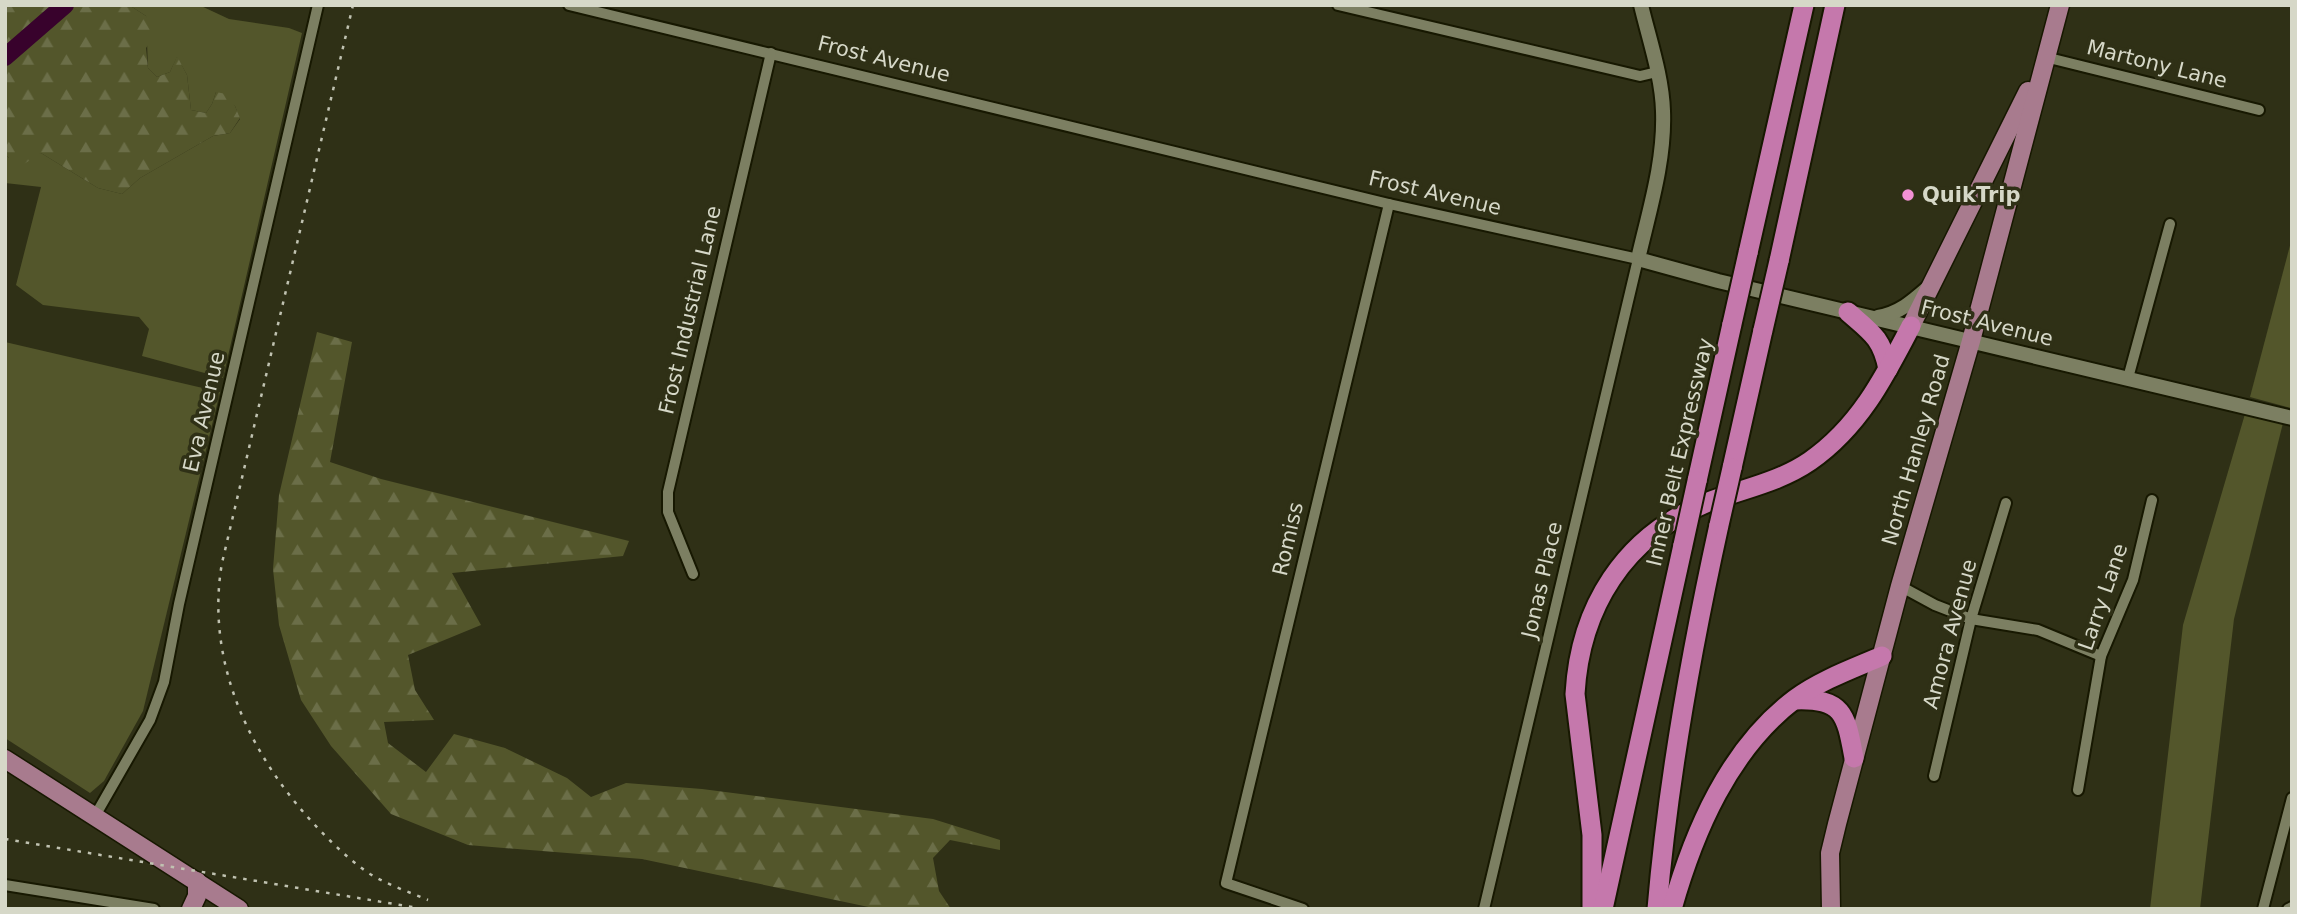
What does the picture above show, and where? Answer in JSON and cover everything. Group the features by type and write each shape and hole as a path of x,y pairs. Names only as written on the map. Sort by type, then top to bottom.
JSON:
{"highway":[{"name":"Inner Belt Expressway","path":"1603,909 1804,5"},
{"path":"1657,909 1665,822 1694,638 1835,5"},
{"path":"1848,312 1878,339 1888,369"},
{"path":"1592,909 1592,835 1575,694 1583,638 1604,590 1636,549 1678,517 1708,503 1789,474 1822,452 1860,415 1910,326"},
{"path":"1672,909 1689,854 1703,821 1720,789 1755,737 1795,700 1834,677 1882,656"},
{"path":"1795,700 1822,700 1836,707 1845,720 1854,758"}],"main road":[{"name":"North Hanley Road","path":"1831,909 1830,853 1854,758 1900,586 1971,341 2060,5"},
{"path":"1910,326 2045,57"},
{"path":"5,759 239,909"},
{"path":"191,909 197,896 198,881"}],"street":[{"name":"Eva Avenue","path":"95,816 150,720 163,682 318,5"},
{"name":"Frost Avenue","path":"569,5 1389,204 1638,259 1718,281 2292,418"},
{"path":"1338,5 1640,76 1657,72"},
{"path":"1638,259 1658,174 1663,108 1641,5"},
{"name":"Frost Industrial Lane","path":"693,574 668,512 668,492 771,53"},
{"name":"Martony Lane","path":"2045,57 2259,110"},
{"name":"Romiss","path":"1303,909 1226,883 1389,204"},
{"path":"2128,378 2170,224"},
{"name":"Jonas Place","path":"1484,909 1638,259"},
{"path":"1873,317 1890,315 1906,307 1932,284"},
{"name":"Larry Lane","path":"2078,790 2101,656 2133,580 2152,500"},
{"name":"Amora Avenue","path":"1934,776 1971,620 2006,503"},
{"path":"1900,586 1935,606 1971,620 2038,630 2101,656"},
{"path":"2263,909 2292,798"},
{"path":"5,885 154,909"}],"green space":[{"path":"5,5 57,5 5,50"},
{"path":"76,5 129,5 146,16 154,36 146,48 148,68 157,77 170,72 177,56 187,75 191,110 206,113 216,92 226,94 240,118 230,133 213,136 140,178 122,194 98,188 41,153 24,164 9,158 5,154 5,66"},
{"path":"129,5 199,5 229,19 289,28 302,33 223,378 142,356 149,329 139,317 43,305 16,285 41,187 5,183 5,154 9,158 41,153 98,188 122,194 140,178 213,136 230,133 240,119 235,106 216,92 206,113 191,110 187,75 177,57 170,72 157,77 148,68 146,16"},
{"path":"2292,238 2292,405 2291,408 2250,397"},
{"path":"317,332 352,342 330,462 381,479 629,541 623,556 452,573 481,625 408,655 415,690 434,720 384,722 388,743 426,772 454,734 505,748 567,778 591,797 626,783 702,789 933,819 1000,840 1000,850 950,840 933,858 939,891 951,909 878,909 642,859 468,845 391,814 331,746 301,700 279,625 273,569 279,495"},
{"path":"5,342 220,392 143,711 104,781 90,793 5,738"},
{"path":"2245,414 2283,423 2234,619 2200,909 2150,909 2183,625"}],"waterway":[{"path":"5,57 65,5"}],"railway":[{"path":"353,5 222,563 218,599 220,635 226,670 237,704 252,736 291,797 314,824 362,869 384,882 428,900"},
{"path":"5,839 424,909"}],"place":[{"name":"QuikTrip","path":"1908,195"}]}
